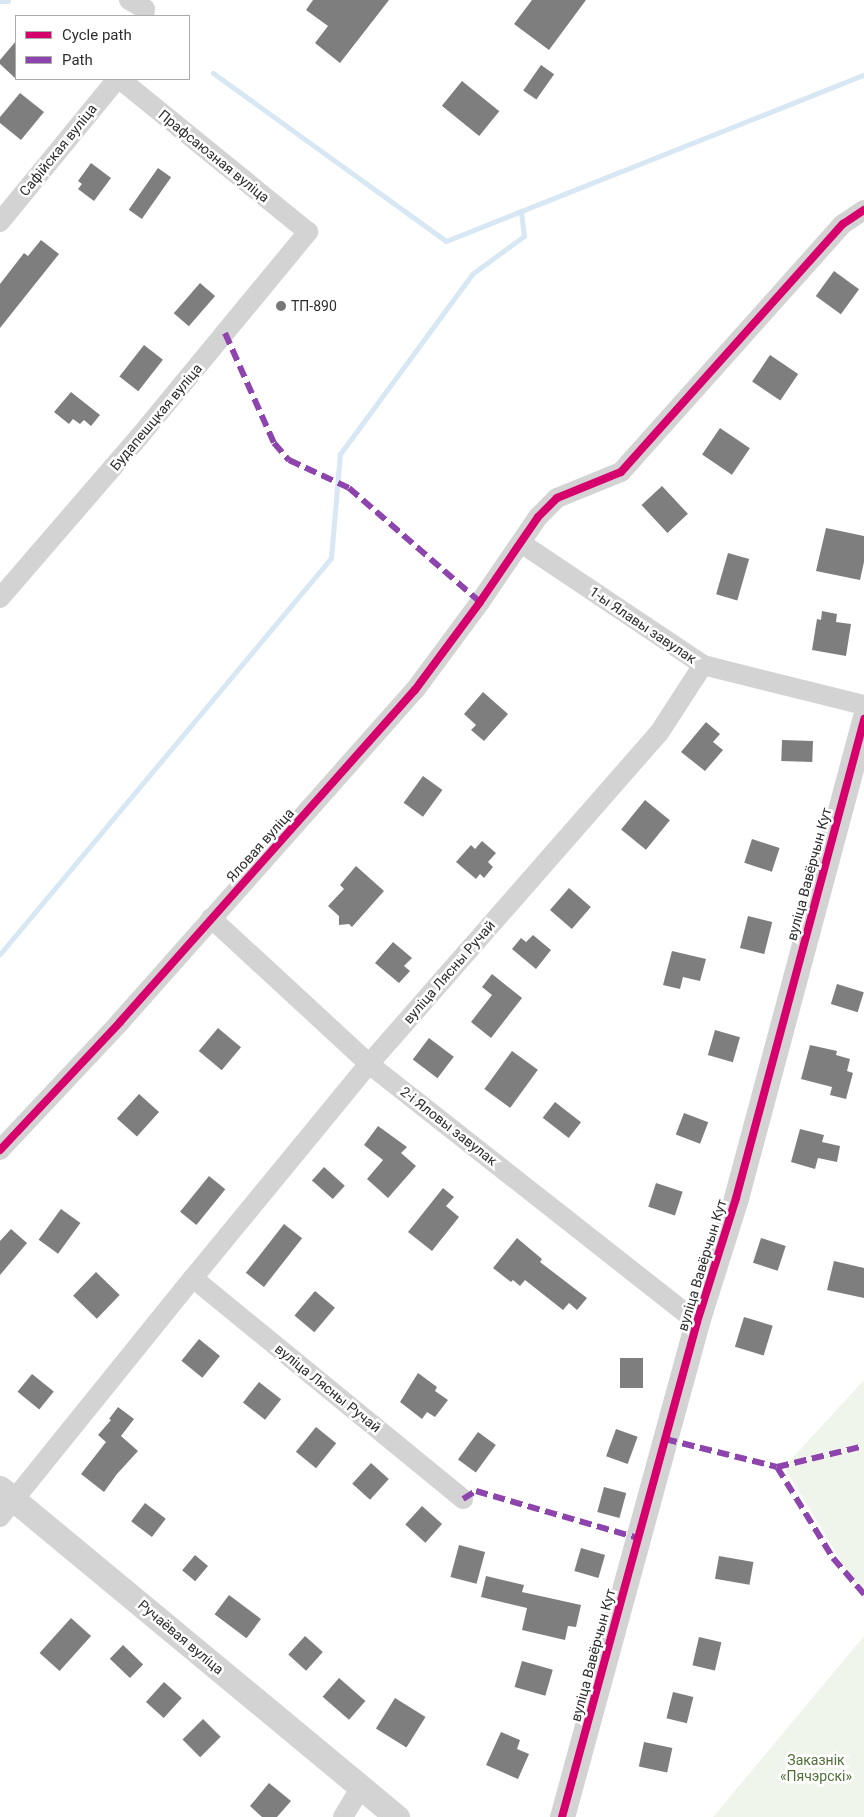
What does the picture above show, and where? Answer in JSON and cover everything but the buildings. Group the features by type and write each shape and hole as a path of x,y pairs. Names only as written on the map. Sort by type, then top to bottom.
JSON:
{"street":[{"path":"129,0 146,9 144,15"},
{"name":"Сафійская вуліца","path":"0,222 117,80"},
{"name":"Прафсаюзная вуліца","path":"119,80 308,232"},
{"name":"Яловая вуліца","path":"0,1150 120,1022 415,690 538,517 557,498 621,472 843,224 864,210"},
{"name":"Будапешцкая вуліца","path":"0,598 139,438 308,232"},
{"name":"1-ы Ялавы завулак","path":"521,543 703,665 864,705"},
{"name":"вуліца Лясны Ручай","path":"5,1501 369,1064 659,733 703,665"},
{"name":"вуліца Вавёрчын Кут","path":"562,1817 697,1322 736,1198 864,719"},
{"name":"2-і Яловы завулак","path":"211,918 369,1064 697,1322"},
{"name":"вуліца Лясны Ручай","path":"192,1278 463,1498"},
{"name":"Ручаёвая вуліца","path":"5,1501 397,1817"},
{"path":"343,1817 361,1787"}],"green space":[{"path":"864,1380 864,1599 784,1467"},
{"name":"Заказнік «Пячэрскі»","path":"864,1636 864,1817 713,1817"}],"waterway":[{"path":"0,1 8,1"},
{"path":"213,73 446,241 864,75"},
{"path":"0,954 331,558 340,454 472,274 524,236 521,211"}],"marked path":[{"path":"225,333 274,443 289,460 349,488 480,602"},
{"path":"665,1439 777,1467 833,1558 864,1594"},
{"path":"777,1467 864,1446"},
{"path":"463,1499 476,1491 638,1538"}],"cycle path":[{"path":"0,1150 120,1022 415,690 480,602 538,517 557,498 621,472 843,224 864,210"},
{"path":"562,1817 697,1322 736,1198 864,719"}],"place":[{"name":"ТП-890","path":"281,306"}]}
